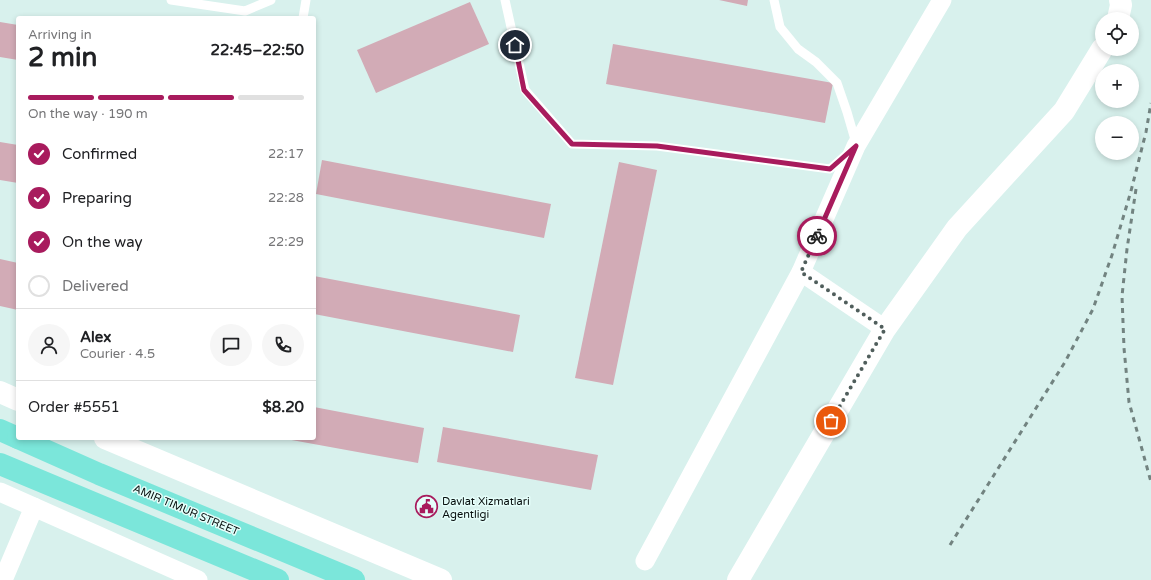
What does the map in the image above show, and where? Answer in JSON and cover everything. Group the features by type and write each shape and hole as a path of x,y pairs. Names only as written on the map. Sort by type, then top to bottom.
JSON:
{"highway":[{"name":"AMIR TIMUR STREET","path":"0,430 16,437"},
{"name":"AMIR TIMUR STREET","path":"23,440 99,474 354,580"},
{"path":"35,479 46,450"},
{"path":"0,464 278,580"}],"main road":[{"path":"1120,0 1121,5 1120,12"},
{"path":"738,580 885,329 957,228 1064,111 1098,56"},
{"path":"0,392 16,399"},
{"path":"110,440 441,580"}],"street":[{"path":"645,561 801,272 856,146 942,0"},
{"path":"801,272 885,329"},
{"path":"0,492 198,580"},
{"path":"3,580 34,507"}],"lane":[{"path":"171,0 245,11 272,0"},
{"path":"303,16 306,0"},
{"path":"505,0 524,90 572,144 657,146 830,169 856,146 847,112 837,83 816,62 798,50 780,27 774,0"}],"building":[{"path":"719,0 748,0 747,6"},
{"path":"470,2 489,44 376,93 357,50"},
{"path":"0,22 16,25 16,60 0,57"},
{"path":"613,44 833,83 825,123 606,84"},
{"path":"0,142 16,145 16,183 0,180"},
{"path":"322,160 551,204 544,238 316,194"},
{"path":"619,162 657,170 613,385 575,378"},
{"path":"0,259 16,263 16,310 0,306"},
{"path":"316,276 520,315 513,352 316,314"},
{"path":"316,407 424,428 418,463 292,440 316,440"},
{"path":"443,427 598,455 591,490 437,462"}],"railway":[{"path":"950,545 1065,362 1093,309 1112,255 1131,191 1146,132 1151,103"},
{"path":"1136,189 1122,296 1124,348 1129,402 1151,482"}],"way so far":[{"path":"817,236 801,272 885,329 831,421"}],"place":[{"name":"Davlat Xizmatlari Agentligi","path":"427,507"}],"route":[{"path":"515,45 524,90 572,144 657,146 830,169 856,146 817,236"}]}
